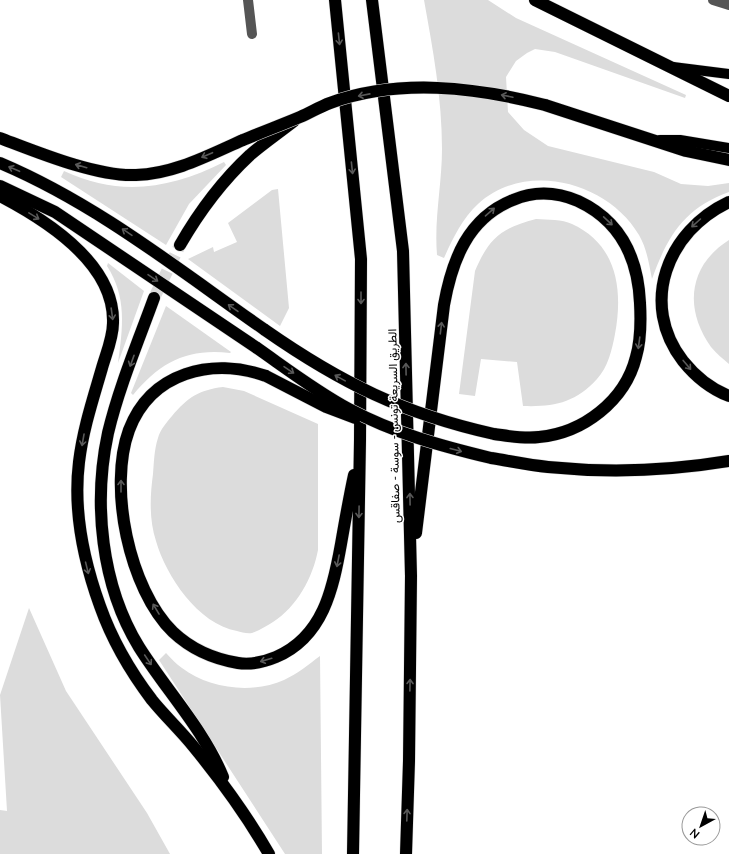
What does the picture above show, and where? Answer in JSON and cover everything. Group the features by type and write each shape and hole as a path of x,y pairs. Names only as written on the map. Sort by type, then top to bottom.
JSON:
{"highway":[{"path":"335,0 361,259 360,440 353,854"},
{"name":"الطريق السريعة تونس - سوسة - صفاقس","path":"372,0 403,251 411,576 409,761 406,854"},
{"path":"535,0 729,96"},
{"path":"0,138 83,166 115,173 136,175 163,171 188,164 330,103 364,94 399,89 435,87 470,89 506,95 545,105 686,151 729,160"},
{"path":"180,245 209,199 250,155 300,117"},
{"path":"0,163 51,187 108,220 310,361 377,397 433,418 494,434 513,437 538,438 578,427 597,414 615,398 624,385 636,359 640,333 640,291 633,262 621,235 600,214 588,206 562,196 534,194 497,206 482,219 467,238 458,254 449,278 444,305 411,576"},
{"path":"0,186 55,212 256,348 348,408 379,424 417,439 490,458 548,467 591,470 648,470 698,466 729,461"},
{"path":"0,196 56,230 87,259 101,279 110,301 113,323 87,418 79,462 76,498 81,542 100,608 118,648 132,673 153,701 193,746 229,793 256,831 269,854"},
{"path":"729,202 704,216 683,237 668,265 662,297 662,313 666,328 679,356 700,379 729,396"},
{"path":"154,298 120,393 108,433 103,470 103,539 109,576 121,610 138,646 212,754 229,793"},
{"path":"360,440 335,577 325,609 312,630 293,647 282,654 256,663 243,664 212,657 185,642 173,631 154,606 137,571 124,527 121,486 125,445 135,417 154,393 164,385 187,373 200,369 231,368 249,370 266,376 326,407 348,416 379,424"}],"main road":[{"path":"671,66 729,74"},
{"path":"651,140 680,140 729,148"}],"lane":[{"path":"248,0 252,34"},
{"path":"713,0 729,5"}],"shaded area":[{"path":"424,0 488,0 516,18 686,95 685,98 555,52 535,49 516,61 506,77 508,112 524,130 548,146 654,172 681,184 708,186 729,183 729,192 700,206 679,226 664,250 652,279 642,240 625,217 608,202 587,190 565,183 542,180 519,183 497,191 478,204 454,236 444,258 437,255 436,242 442,162 442,130 431,37"},
{"path":"224,162 226,165 189,204 166,245 61,177 64,171 84,179 105,184 125,187 145,186 165,184 204,171"},
{"path":"278,189 289,308 280,326 188,259 213,247 214,252 237,242 228,223 272,190"},
{"path":"536,219 559,220 572,224 587,233 599,244 608,257 614,271 618,302 615,334 607,364 601,374 589,387 572,398 563,402 545,406 523,406 517,362 481,359 475,396 459,394 475,271 491,242 498,236 514,226"},
{"path":"729,240 729,364 717,354 702,333 694,303 694,289 698,275 705,262 715,251"},
{"path":"108,263 144,291 118,363 122,325 121,301 118,289 107,266"},
{"path":"166,306 231,352 201,353 188,355 176,360 164,366 154,374 133,395 131,393"},
{"path":"223,387 244,391 318,424 318,550 316,560 303,590 282,616 271,624 252,633 223,627 209,619 197,609 167,569 156,541 152,525 151,491 154,456 160,432 172,416 189,399 201,392"},
{"path":"29,608 66,691 147,813 170,854 0,854 0,810 7,811 0,695"},
{"path":"166,653 182,668 205,681 218,685 245,688 259,687 284,680 320,656 322,854 285,854 159,660"}],"tunnel":[{"path":"154,298 180,245"}]}
